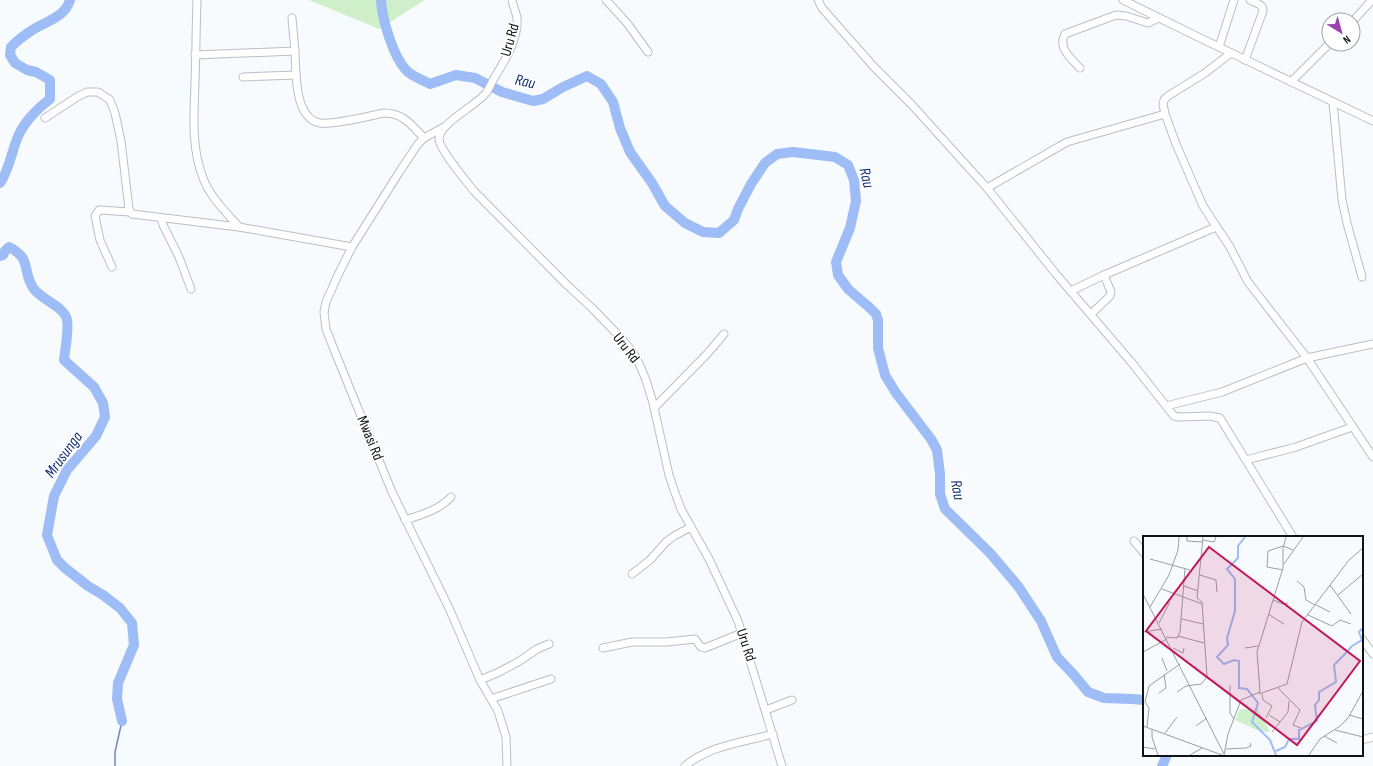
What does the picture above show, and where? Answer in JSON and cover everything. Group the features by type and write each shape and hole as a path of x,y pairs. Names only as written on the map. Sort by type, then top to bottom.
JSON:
{"street":[{"path":"197,0 194,136 200,169 211,195 239,227"},
{"name":"Uru Rd","path":"512,0 517,17 516,32 503,63 490,86 476,102 444,127 440,133 440,144 474,191 567,285 592,308 632,351 642,370 654,408 669,475 681,509 731,603 766,710 782,766"},
{"path":"606,0 628,23 648,52"},
{"path":"818,0 819,4 827,14 874,67 912,105 987,188 1174,416 1209,416 1220,418 1292,536"},
{"path":"1123,0 1373,121"},
{"path":"1219,47 1234,0"},
{"path":"1245,60 1263,11 1261,5 1250,0"},
{"path":"1361,12 1372,0"},
{"path":"1080,68 1066,54 1063,36 1065,34 1116,15 1126,16 1148,23 1159,18"},
{"path":"292,18 296,75 300,102 310,118 318,123 330,123 384,113 392,113 401,116 424,138"},
{"path":"195,55 295,52"},
{"path":"1291,82 1321,52"},
{"path":"1231,53 1191,83 1168,96 1164,100 1163,104 1164,114 1203,206 1230,247 1248,282 1307,358 1373,457"},
{"path":"243,77 296,75"},
{"path":"45,118 87,92 98,92 110,100 115,113 121,141 130,212"},
{"path":"1333,102 1342,200 1362,277"},
{"path":"987,188 1067,142 1164,114"},
{"name":"Mwasi Rd","path":"444,127 424,138 418,144 400,171 352,247 326,302 324,312 326,329 392,492 449,608 480,680 503,725 506,737 507,766"},
{"path":"112,267 100,240 94,216 99,210 130,212 135,215 239,227 352,247"},
{"path":"161,218 166,232 179,257 191,289"},
{"path":"1071,291 1104,275 1216,227"},
{"path":"1091,314 1110,296 1111,292 1104,275"},
{"path":"654,408 707,354 724,334"},
{"path":"1166,406 1234,387 1307,358 1373,344"},
{"path":"1246,460 1296,447 1352,427"},
{"path":"405,520 437,508 451,497"},
{"path":"632,574 644,566 666,542 690,527"},
{"path":"1134,541 1143,551"},
{"path":"602,648 632,642 695,639 705,648 742,634"},
{"path":"1363,640 1373,654"},
{"path":"480,680 504,670 537,649 549,644"},
{"path":"491,699 551,679"},
{"path":"766,710 792,700"},
{"path":"685,766 698,756 773,734"},
{"path":"1363,740 1373,737"}],"green space":[{"path":"309,0 425,0 379,29"}],"waterway":[{"name":"Mrusunga","path":"0,183 6,173 17,139 23,127 35,112 50,99 50,80 15,63 10,55 11,47 31,31 60,15 68,6 70,0"},
{"name":"Rau","path":"381,0 389,37 401,64 411,74 430,84 456,75 475,78 502,92 533,101 543,99 563,87 587,76 601,84 613,102 620,128 630,152 652,183 665,206 685,223 703,232 719,233 734,220 751,184 765,163 777,154 793,152 835,157 848,165 854,180 856,201 850,228 836,262 838,275 848,289 876,314 878,320 878,348 885,375 896,393 931,439 937,450 940,474 940,494 945,509 990,553 1018,586 1041,621 1057,657 1088,692 1104,698 1143,700"},
{"name":"Mrusunga","path":"0,256 3,255 9,247 21,256 26,266 30,283 34,289 42,297 58,307 65,315 68,329 64,360 94,387 103,403 105,417 96,436 67,470 54,496 47,535 57,560 88,586 120,608 132,623 134,645 118,683 117,699 122,721"},
{"name":"Mrusunga","path":"115,766 115,752 122,721"},
{"name":"Rau","path":"1162,766 1167,756"}]}
